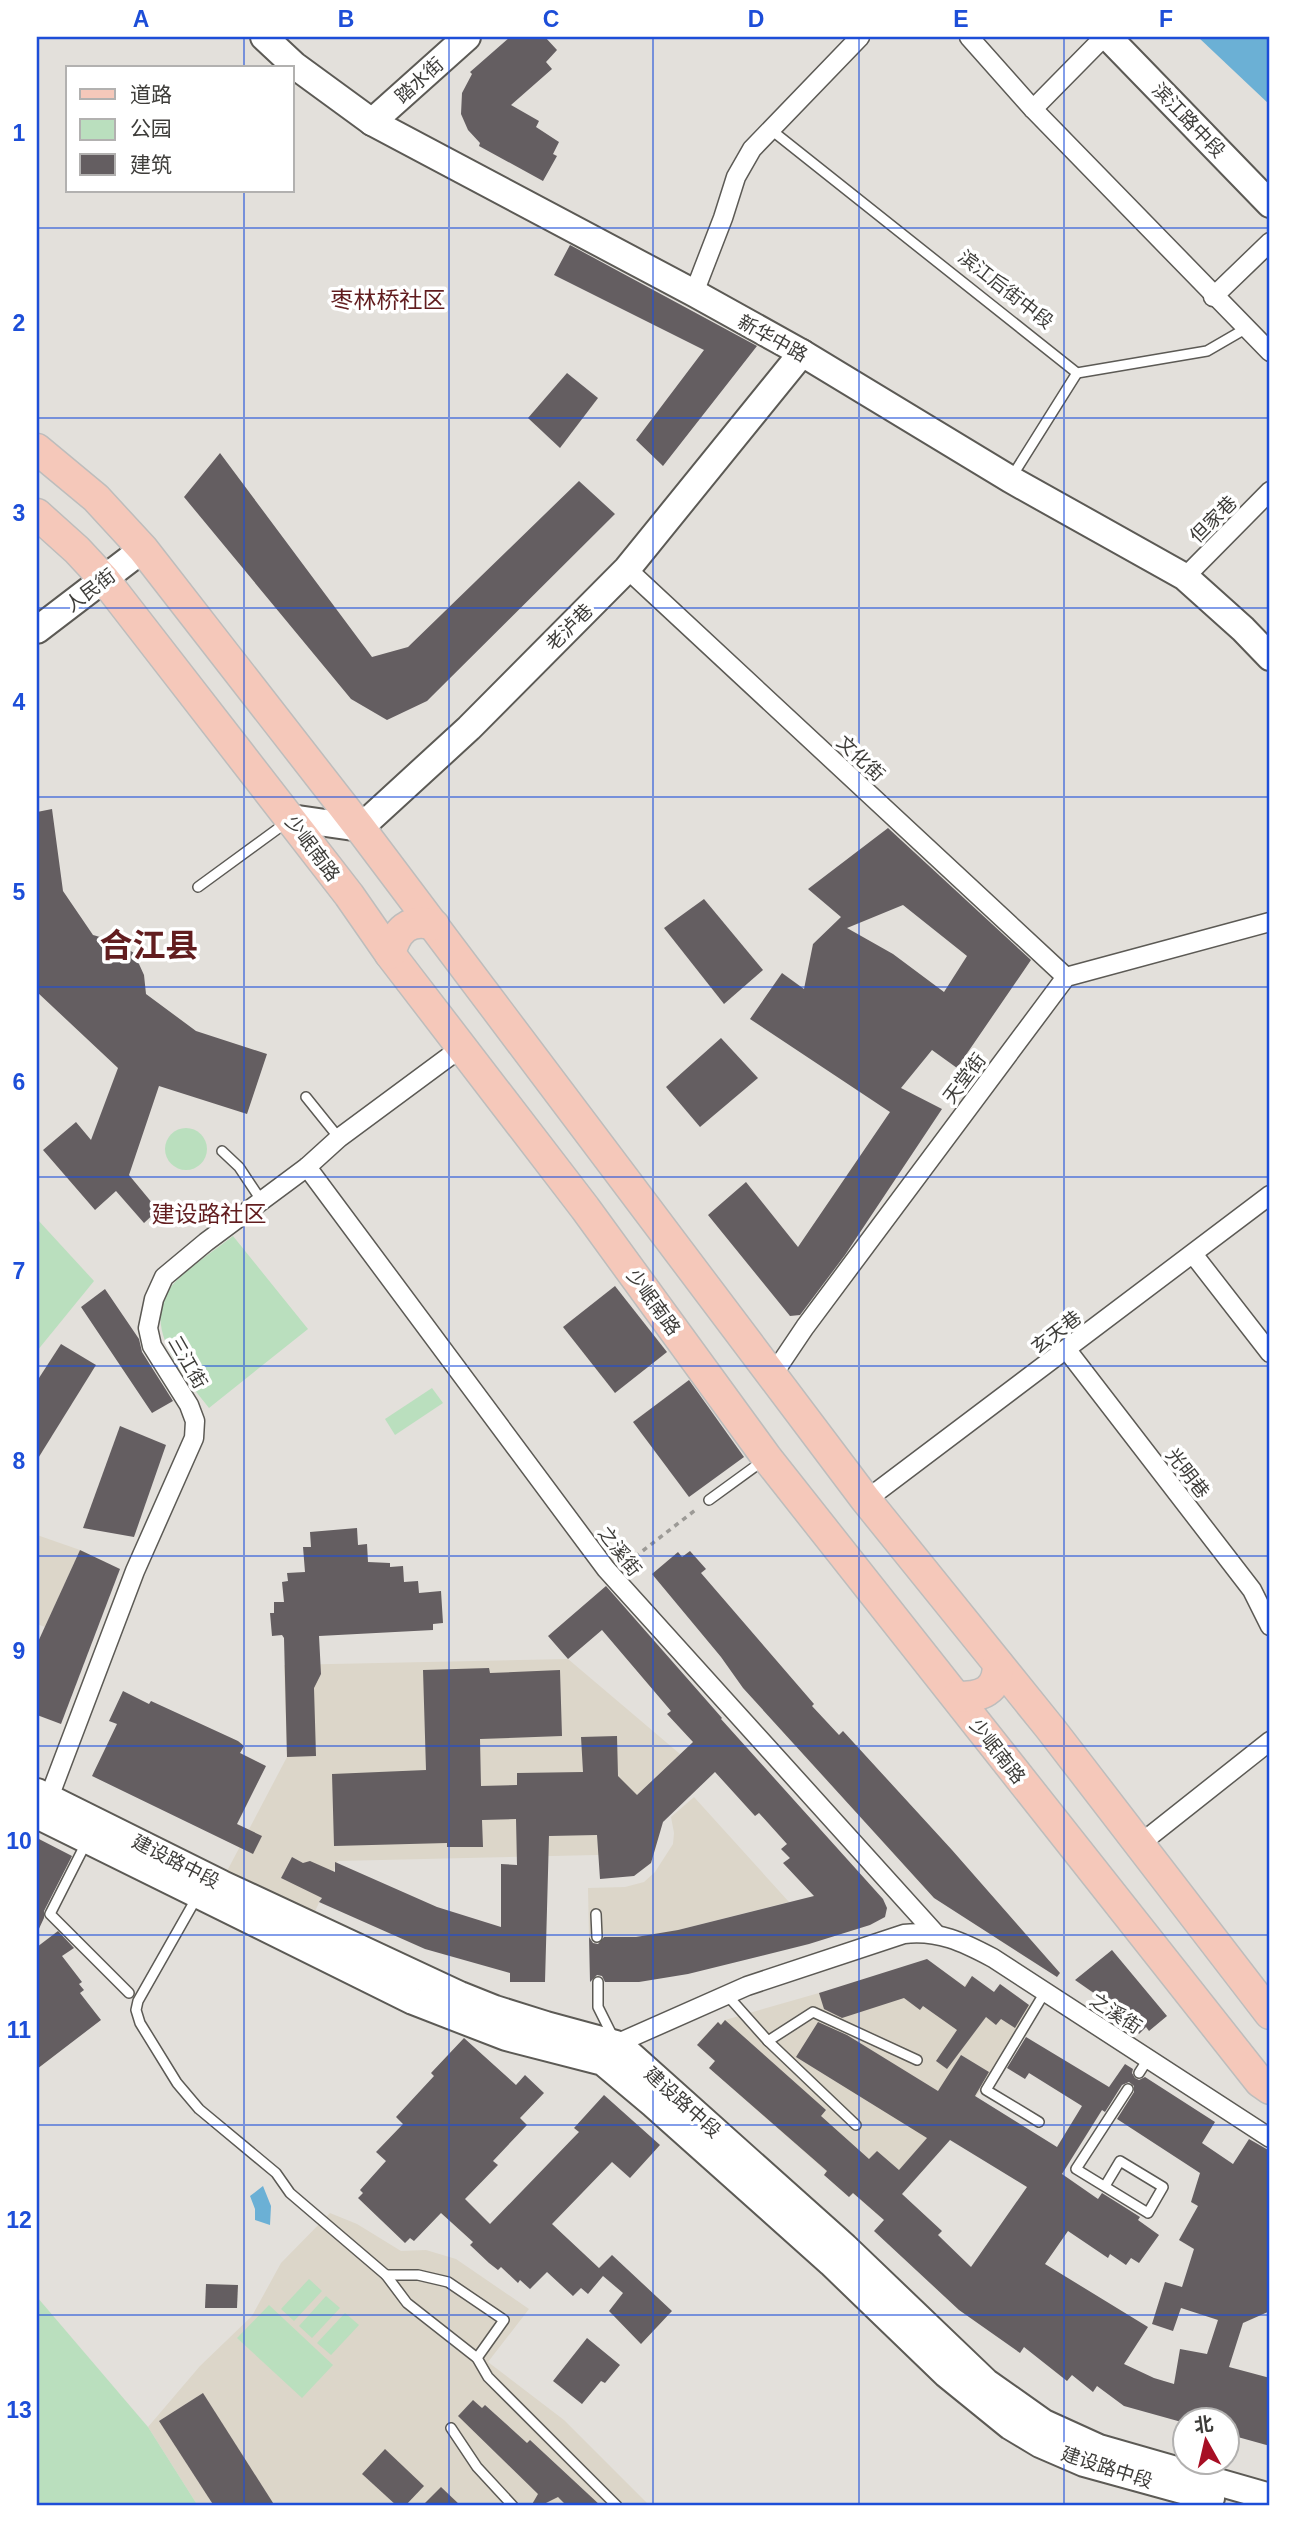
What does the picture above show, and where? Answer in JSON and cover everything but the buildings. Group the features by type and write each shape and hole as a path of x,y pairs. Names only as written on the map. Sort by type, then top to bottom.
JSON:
{"main road":[{"name":"新华中路","path":"264,37 294,65 372,122 802,353 1010,479 1185,577 1270,657"},
{"name":"踏水街","path":"372,122 467,37"},
{"name":"滨江路中段","path":"1106,37 1270,204"},
{"name":"老泸巷","path":"360,828 470,728 627,569 802,353"},
{"path":"37,449 96,498 143,549 434,925 866,1500 1140,1844 1270,2014"},
{"name":"少岷南路","path":"37,514 104,579 291,818 390,954 593,1219 767,1458 1260,2082 1270,2089"},
{"name":"人民街","path":"37,630 143,549"},
{"path":"291,818 360,828"},
{"path":"390,954 396,935 403,928 423,922 434,925"},
{"path":"957,1697 970,1697 987,1691 998,1676 998,1664"},
{"name":"建设路中段","path":"41,1805 88,1838 203,1886"},
{"name":"建设路中段","path":"41,1805 203,1886 413,2001 506,2037 610,2053 845,2247 986,2382 1016,2404 1069,2436 1099,2448 1270,2497"},
{"name":"建设路中段","path":"610,2053 653,2104 821,2254 946,2374 1010,2426 1040,2444 1084,2463 1240,2506"}],"street":[{"path":"694,293 737,177 752,149 860,37"},
{"path":"968,37 1213,297 1270,352"},
{"path":"1033,109 1106,37"},
{"path":"1213,297 1270,242"},
{"name":"但家巷","path":"1185,577 1270,491"},
{"name":"文化街","path":"627,569 1066,977"},
{"path":"1066,977 1270,922"},
{"name":"天堂街","path":"772,1376 805,1327 1066,977"},
{"name":"三江街","path":"41,1805 135,1571 194,1438 195,1421 189,1405 152,1346 148,1328 154,1298 164,1278 261,1200 307,1167 339,1138 462,1046"},
{"name":"之溪街","path":"307,1167 611,1575 935,1933"},
{"name":"玄天巷","path":"866,1500 1270,1195"},
{"path":"1193,1254 1270,1353"},
{"name":"光明巷","path":"1067,1350 1252,1590 1270,1626"},
{"path":"1140,1844 1270,1741"},
{"name":"之溪街","path":"610,2053 727,1995 904,1934 935,1933 972,1946 1045,1992 1144,2066 1270,2138"}],"lane":[{"name":"滨江后街中段","path":"770,129 1077,373"},
{"path":"1010,479 1077,373 1207,351 1245,329"},
{"path":"198,887 291,818"},
{"path":"306,1097 339,1138"},
{"path":"222,1151 239,1167 261,1200"},
{"path":"709,1500 767,1458"},
{"path":"88,1838 50,1914 129,1993"},
{"path":"203,1886 138,2001 136,2010 140,2023 177,2083 199,2109 276,2173 290,2193 386,2275 407,2303 477,2358 488,2377 617,2506"},
{"path":"596,1914 597,1937"},
{"path":"598,1982 598,2007 610,2053"},
{"path":"1039,2122 986,2090 1045,1992"},
{"path":"727,1995 768,2041 856,2125"},
{"path":"768,2041 813,2012 917,2060"},
{"path":"1105,2186 1120,2161 1163,2187 1148,2213 1076,2169 1128,2090"},
{"path":"386,2275 418,2275 448,2281 504,2320 477,2358"},
{"path":"451,2428 477,2467 513,2506"}],"path":[{"path":"611,1575 709,1500"}],"shaded area":[{"path":"37,1535 80,1550 45,1627 37,1624"},
{"path":"568,1659 680,1754 637,1795 641,1854 338,1861 313,1916 226,1873 287,1757 284,1665"},
{"path":"694,1797 789,1902 678,1930 636,1937 589,1937 588,1888 625,1887 644,1882 655,1872 673,1844 671,1817"},
{"path":"942,1970 964,1986 972,1976 994,1992 1000,1984 1033,2008 943,2148 880,2217 853,2193 849,2197 824,2175 826,2171 709,2068 715,2061 700,2048 699,2042 718,2022 721,2024 725,2020 819,1993"},
{"path":"330,2213 357,2224 401,2251 426,2250 456,2259 529,2309 488,2362 564,2420 650,2506 198,2506 148,2427 200,2366 252,2316 281,2263"}],"green space":[{"path":"186,1128 201,1134 207,1149 201,1164 186,1170 171,1164 165,1149 171,1134"},
{"path":"37,1219 94,1281 37,1351"},
{"path":"233,1236 308,1329 209,1408 176,1364 162,1330 161,1313 165,1296 177,1280"},
{"path":"432,1388 443,1403 395,1435 385,1419"},
{"path":"309,2279 322,2291 294,2321 281,2309"},
{"path":"326,2296 340,2308 312,2338 299,2326"},
{"path":"37,2297 148,2427 198,2506 37,2506"},
{"path":"269,2305 333,2365 302,2398 237,2338"},
{"path":"345,2313 359,2325 331,2355 317,2343"}],"water":[{"path":"1198,37 1270,37 1270,105"},
{"path":"263,2186 271,2206 270,2225 255,2220 255,2209 250,2196"}],"district":[{"name":"枣林桥社区","path":"388,300"},
{"name":"合江县","path":"149,945"},
{"name":"建设路社区","path":"209,1214"}]}
